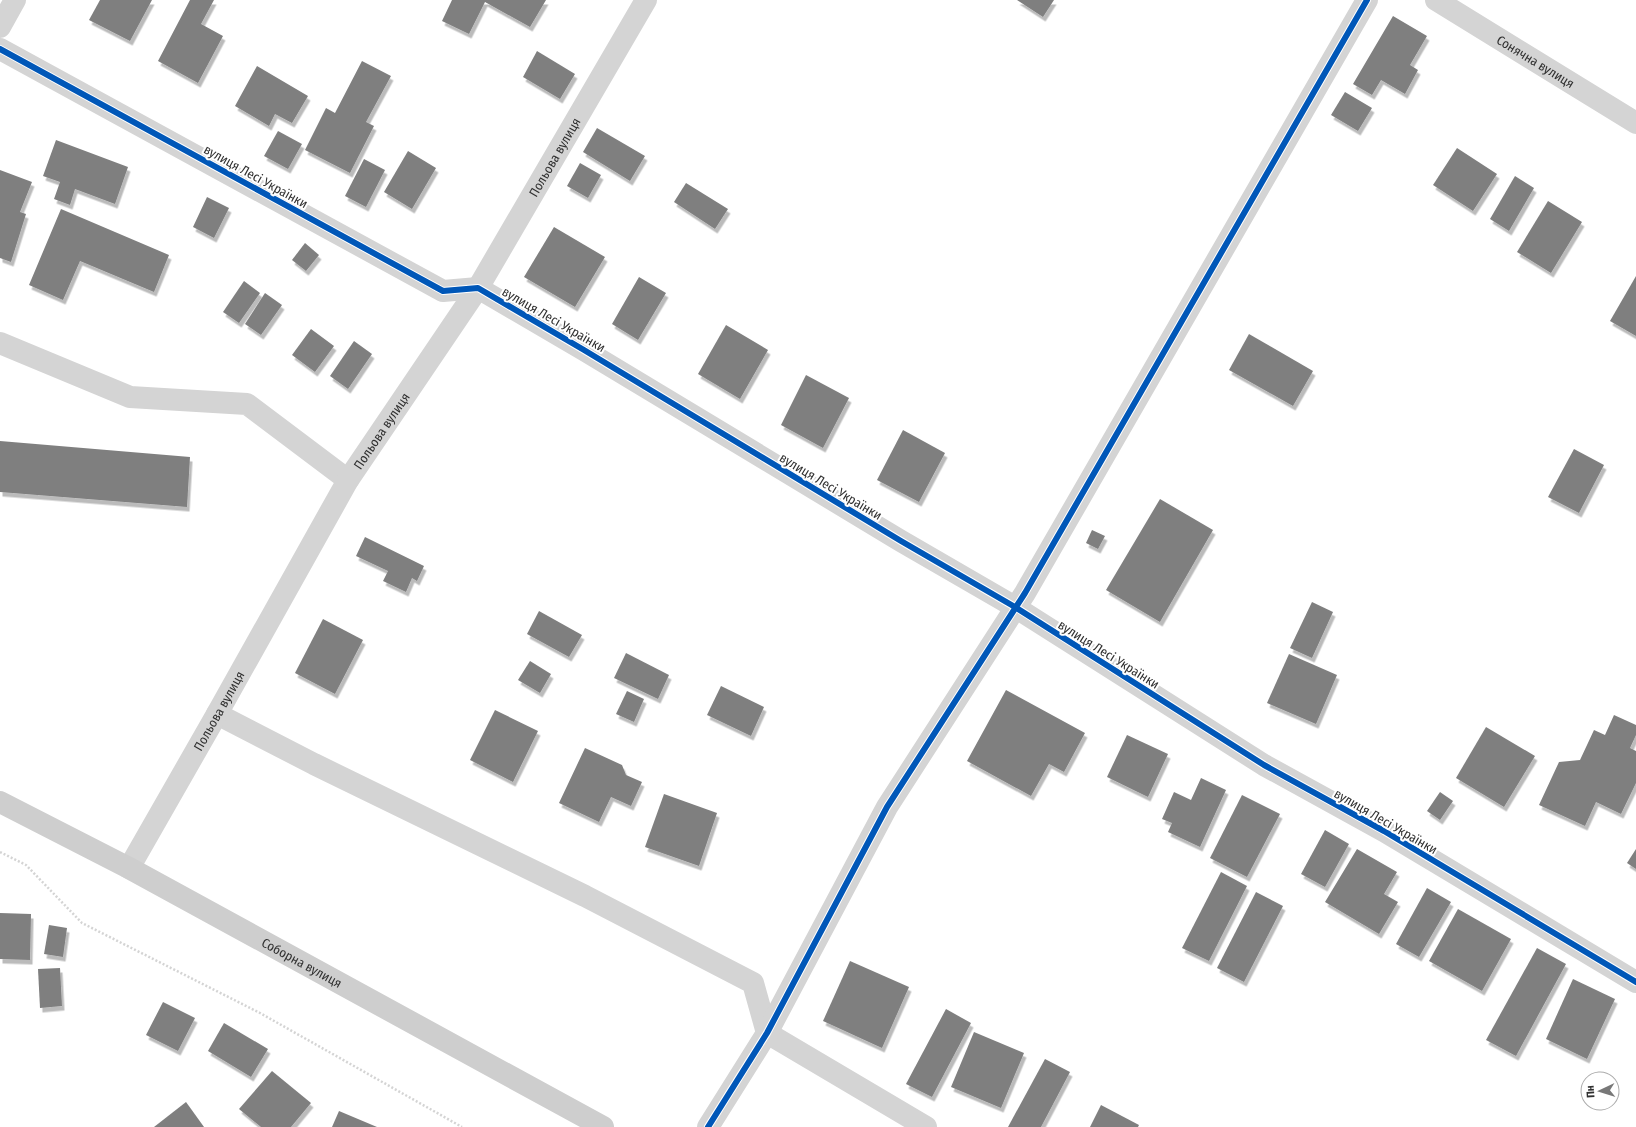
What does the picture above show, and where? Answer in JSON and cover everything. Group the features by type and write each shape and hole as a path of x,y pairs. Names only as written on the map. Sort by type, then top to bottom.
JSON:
{"street":[{"path":"0,27 15,0"},
{"name":"Польова вулиця","path":"128,868 217,714 348,480 478,288 646,0"},
{"path":"708,1127 767,1033 887,807 1016,607 1367,0"},
{"name":"Сонячна вулиця","path":"1436,0 1636,123"},
{"name":"вулиця Лесі Українки","path":"0,49 443,291 478,288 591,354 901,541 1016,607 1264,765 1384,831 1636,982"},
{"path":"0,343 130,396 247,404 348,480"},
{"path":"217,714 314,764 586,896 753,983 767,1033 926,1127"},
{"name":"Соборна вулиця","path":"0,802 128,868 603,1127"}],"path":[{"path":"0,852 26,865 82,923 260,1013 462,1127"}],"building":[{"path":"100,0 152,0 130,41 89,20"},
{"path":"190,0 214,0 201,24 223,36 198,83 158,61"},
{"path":"452,0 546,0 530,27 485,2 469,34 442,21"},
{"path":"1017,0 1054,0 1043,17"},
{"path":"1393,16 1427,36 1410,65 1418,70 1405,94 1381,80 1372,95 1353,84"},
{"path":"537,51 575,74 560,99 523,77"},
{"path":"362,61 391,76 366,122 374,126 350,173 305,150 326,108 335,113"},
{"path":"257,66 308,96 292,123 275,114 269,126 235,106"},
{"path":"1345,92 1372,108 1358,131 1331,115"},
{"path":"597,128 645,156 630,181 583,152"},
{"path":"278,131 302,144 288,169 264,156"},
{"path":"56,140 128,167 115,204 75,189 70,205 54,199 60,182 43,176"},
{"path":"1457,148 1497,174 1473,211 1433,185"},
{"path":"408,151 436,168 412,209 384,192"},
{"path":"364,159 385,170 366,207 345,196"},
{"path":"580,163 601,175 588,198 567,186"},
{"path":"0,170 32,182 20,212 26,214 11,262 0,258"},
{"path":"1515,176 1534,188 1509,231 1490,219"},
{"path":"686,183 728,209 715,229 674,202"},
{"path":"207,197 229,208 214,238 193,227"},
{"path":"1548,201 1582,222 1551,273 1517,252"},
{"path":"61,209 169,255 154,292 80,261 63,300 29,285"},
{"path":"554,227 605,257 575,307 524,277"},
{"path":"305,243 319,255 306,271 292,260"},
{"path":"1636,276 1636,336 1610,321"},
{"path":"639,277 666,293 638,340 612,324"},
{"path":"244,281 260,293 239,323 223,312"},
{"path":"265,293 282,305 261,335 245,324"},
{"path":"726,325 768,350 740,399 698,374"},
{"path":"311,329 334,346 315,372 292,355"},
{"path":"1249,334 1313,371 1293,406 1229,370"},
{"path":"354,341 372,354 348,389 330,376"},
{"path":"806,375 849,398 823,448 781,425"},
{"path":"903,430 945,453 919,502 877,480"},
{"path":"0,441 190,457 187,507 0,492"},
{"path":"1574,449 1604,465 1579,513 1548,497"},
{"path":"1160,499 1213,530 1160,622 1106,590"},
{"path":"1092,530 1105,536 1098,549 1086,543"},
{"path":"365,537 424,566 417,581 412,578 406,592 383,581 388,571 356,556"},
{"path":"1312,602 1333,612 1312,658 1290,648"},
{"path":"539,611 582,635 569,657 527,634"},
{"path":"323,619 363,640 335,694 295,673"},
{"path":"626,653 669,675 658,699 614,678"},
{"path":"1289,654 1337,675 1316,724 1267,703"},
{"path":"530,661 551,674 540,693 518,680"},
{"path":"721,686 764,707 751,736 707,715"},
{"path":"1006,690 1085,733 1064,772 1049,764 1031,796 967,761"},
{"path":"627,691 644,699 634,722 616,714"},
{"path":"495,710 538,731 513,782 470,760"},
{"path":"1614,715 1636,725 1636,735 1630,748 1636,751 1636,783 1621,814 1596,802 1585,826 1539,805 1559,762 1580,760 1594,730 1605,735"},
{"path":"1486,727 1535,756 1504,807 1456,778"},
{"path":"1127,735 1168,754 1148,797 1107,777"},
{"path":"585,748 622,765 626,775 642,782 631,806 611,797 599,822 559,803"},
{"path":"1201,778 1226,790 1200,847 1168,832 1172,823 1162,819 1174,792 1191,800"},
{"path":"1440,792 1453,801 1440,820 1427,811"},
{"path":"664,794 717,813 699,866 645,847"},
{"path":"1242,795 1280,814 1247,877 1210,858"},
{"path":"1325,830 1349,844 1325,887 1301,874"},
{"path":"1357,849 1397,872 1384,894 1398,902 1379,934 1325,902"},
{"path":"1636,849 1636,869 1627,863"},
{"path":"1221,872 1247,886 1209,961 1182,948"},
{"path":"1427,888 1451,902 1419,957 1396,944"},
{"path":"1256,892 1283,906 1244,982 1217,968"},
{"path":"1458,909 1511,939 1482,991 1429,961"},
{"path":"0,913 31,914 30,960 0,959"},
{"path":"49,925 67,928 63,957 44,954"},
{"path":"1537,948 1566,964 1516,1056 1486,1040"},
{"path":"850,961 909,987 882,1048 823,1021"},
{"path":"60,968 62,1006 40,1008 38,969"},
{"path":"1573,979 1615,999 1587,1059 1546,1039"},
{"path":"163,1002 195,1018 178,1051 146,1035"},
{"path":"946,1009 971,1023 932,1097 906,1084"},
{"path":"224,1023 268,1049 251,1077 208,1051"},
{"path":"974,1032 1024,1053 1001,1108 951,1087"},
{"path":"1045,1059 1070,1072 1041,1127 1008,1127"},
{"path":"272,1071 311,1103 291,1127 261,1127 239,1109"},
{"path":"186,1102 204,1127 154,1127"},
{"path":"1101,1105 1139,1125 1138,1127 1090,1127"},
{"path":"339,1111 377,1127 332,1127"}],"cycle path":[{"path":"708,1127 767,1033 887,807 1025,593 1367,0"},
{"path":"0,49 443,291 478,288 584,350 901,541 1015,607 1264,765 1384,831 1636,982"}]}
